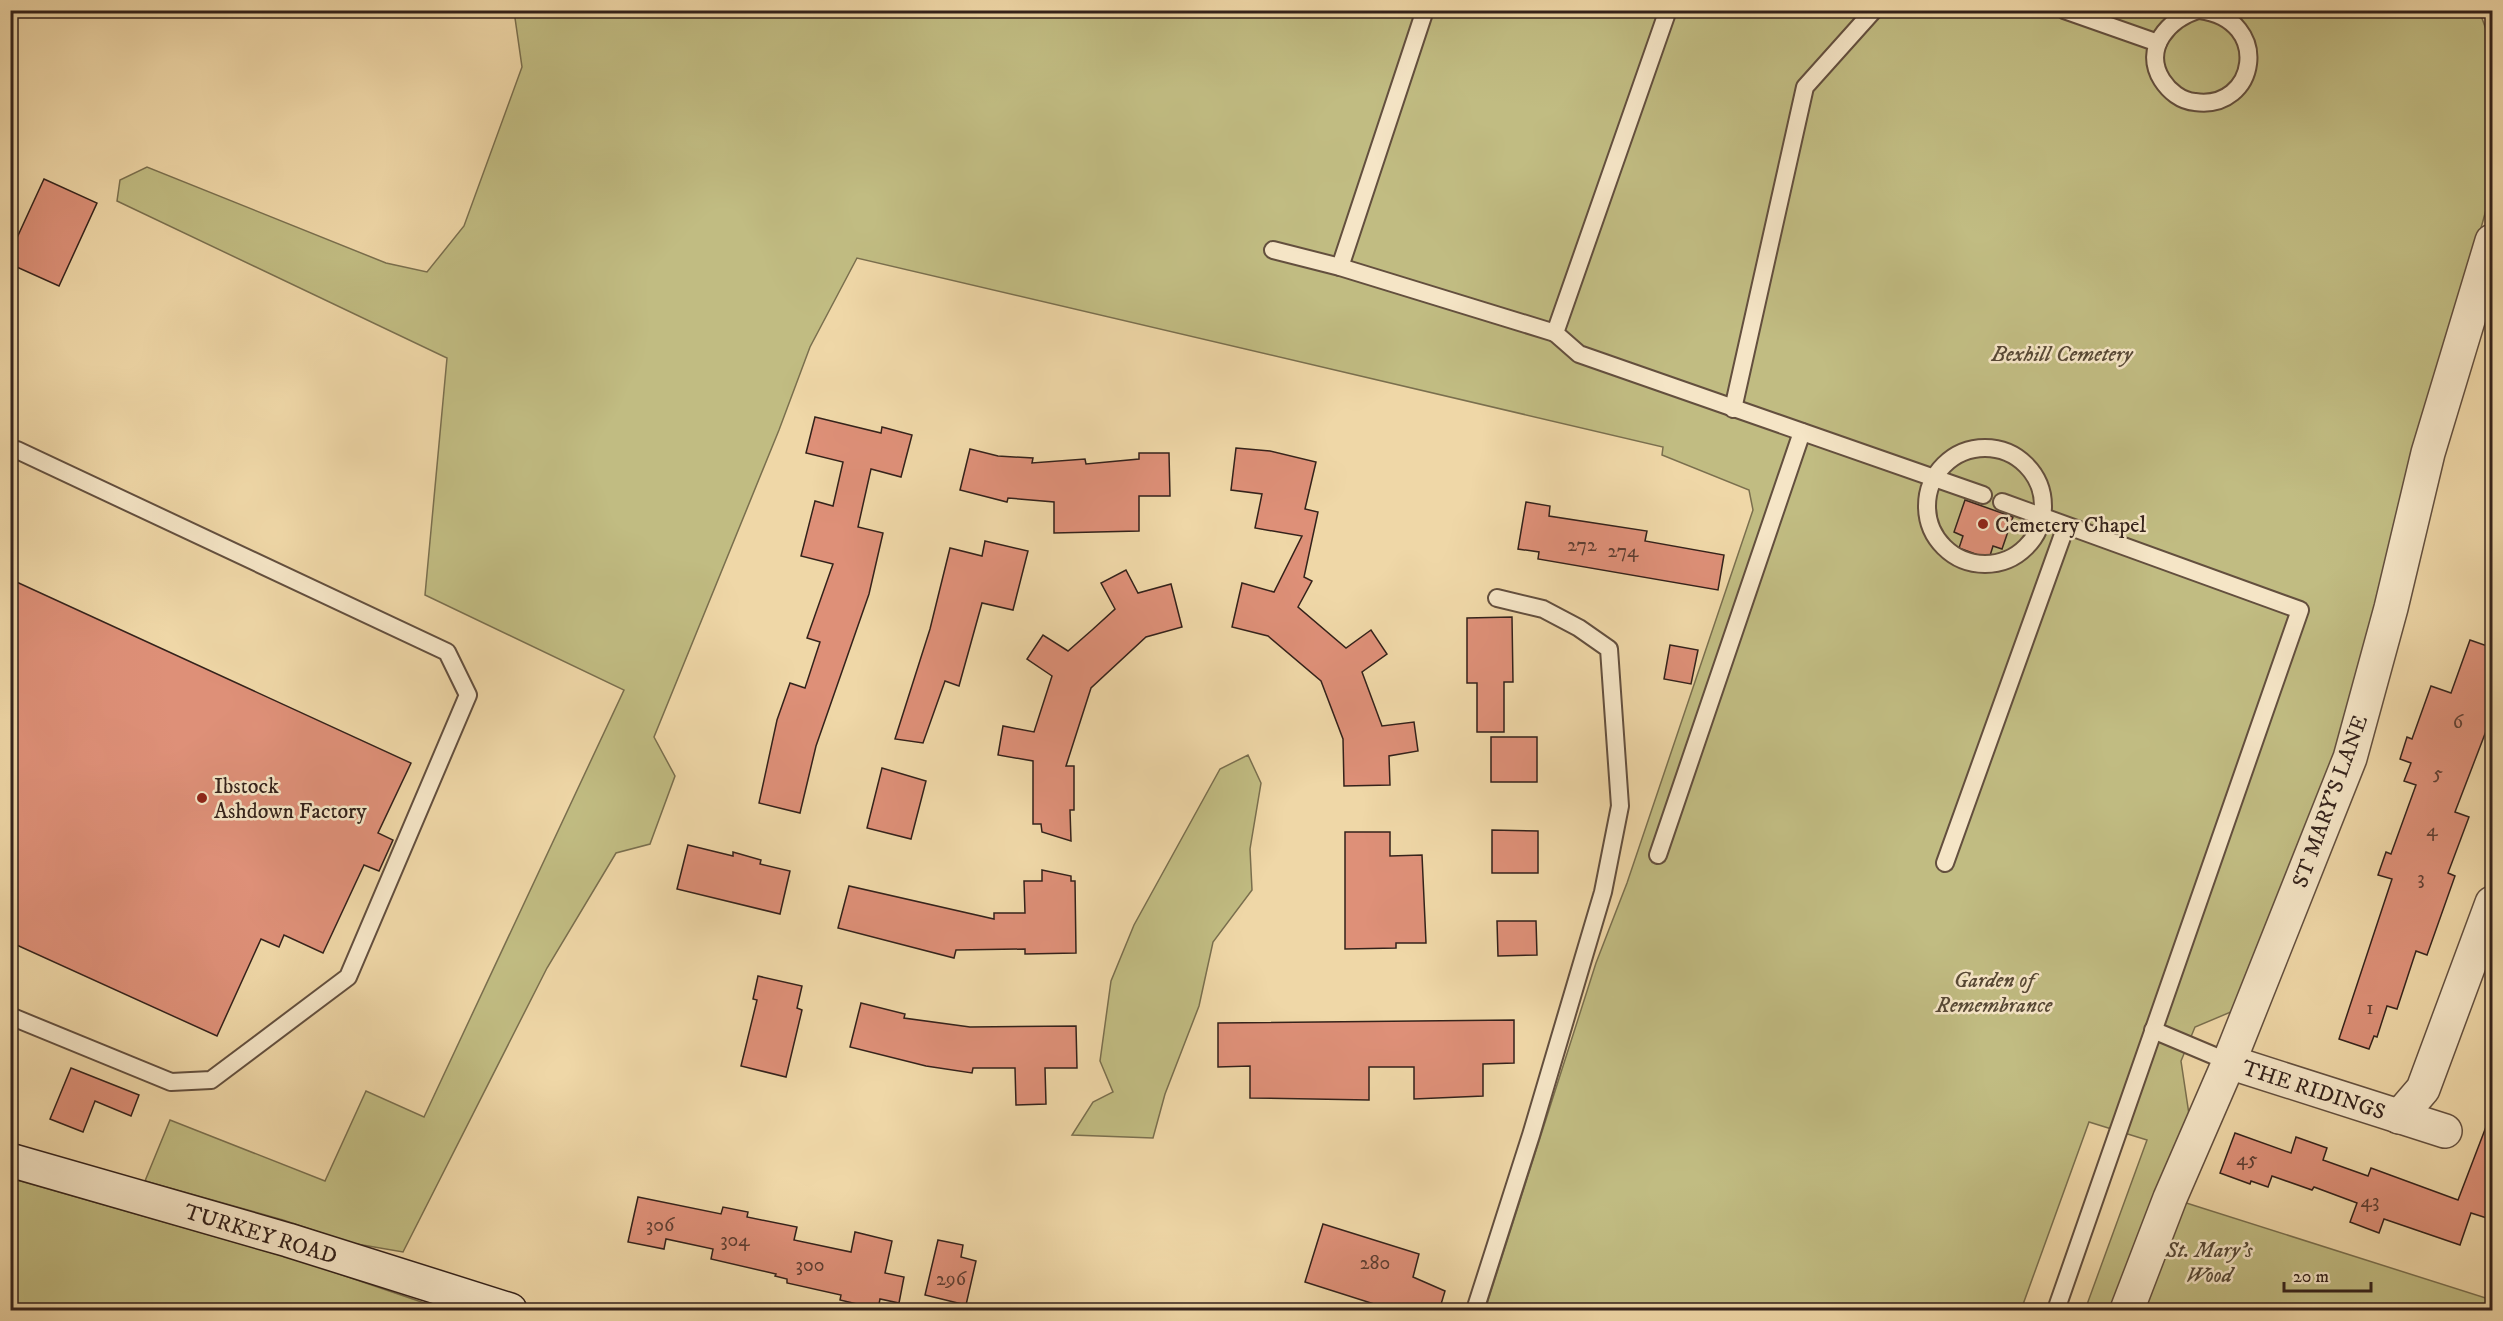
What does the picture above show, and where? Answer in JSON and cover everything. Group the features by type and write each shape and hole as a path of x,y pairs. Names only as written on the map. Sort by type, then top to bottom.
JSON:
{"street":[{"name":"ST MARY'S LANE","path":"2127,1311 2170,1198 2229,1062 2349,758 2391,608 2427,453 2493,241"},
{"name":"THE RIDINGS","path":"2399,1117 2423,1089 2493,903"},
{"name":"THE RIDINGS","path":"2229,1062 2445,1131"},
{"name":"TURKEY ROAD","path":"10,1160 288,1240 510,1311"}],"lane":[{"path":"1340,267 1425,10"},
{"path":"1555,333 1668,10"},
{"path":"1733,409 1805,87 1874,10"},
{"path":"2064,10 2158,42"},
{"path":"2199,10 2217,13 2232,22 2244,35 2249,52 2247,72 2239,86 2224,98 2206,104 2188,101 2172,92 2160,78 2156,60 2158,42 2167,27 2181,16 2199,10"},
{"path":"1273,250 1340,267 1555,333 1579,354 1983,495"},
{"path":"1658,855 1802,432"},
{"path":"1985,448 2006,451 2024,463 2037,479 2043,500 2043,517 2031,543 2012,558 1989,564 1965,561 1944,548 1931,527 1927,504 1934,478 1946,463 1964,452 1985,448"},
{"path":"10,1016 171,1082 211,1080 348,977 468,695 447,652 17,450"},
{"path":"2002,502 2300,610 2056,1311"},
{"path":"1945,862 2066,526"},
{"path":"1475,1311 1600,903 1620,806 1609,650 1579,628 1543,609 1497,598"},
{"path":"2153,1030 2229,1062"}],"green space":[{"name":"Bexhill Cemetery","path":"2479,10 2492,46 2492,180 2486,210 2334,759 2238,1009 2195,1027 2181,1061 2190,1121 2114,1310 2085,1310 2147,1140 2089,1122 2021,1310 1485,1310 1596,963 1627,883 1753,510 1749,490 1662,455 1663,447 857,258 810,347 779,430 654,737 675,776 650,844 616,853 547,968 403,1252 351,1243 283,1220 145,1181 170,1120 325,1181 366,1091 424,1117 624,690 425,595 447,358 117,201 120,180 147,167 386,263 427,272 464,226 522,67 514,11"},
{"path":"1248,755 1261,783 1250,849 1252,890 1213,942 1199,1006 1165,1094 1153,1138 1072,1135 1093,1102 1113,1092 1100,1061 1111,981 1134,925 1220,769"},
{"path":"10,1178 304,1262 445,1310 11,1310"},
{"name":"St. Mary's Wood","path":"2180,1201 2492,1300 2492,1310 2140,1310"}],"building":[{"path":"44,179 97,203 59,286 10,264 10,253"},
{"path":"815,417 881,433 882,427 912,435 901,477 871,469 858,527 883,533 869,594 816,746 800,813 759,803 777,720 790,683 805,688 820,642 807,638 833,564 801,556 815,501 833,506 843,462 806,453"},
{"path":"1236,448 1270,451 1316,462 1305,509 1318,512 1304,577 1312,581 1298,607 1346,648 1371,630 1387,654 1362,672 1382,726 1414,722 1418,751 1389,756 1390,785 1344,786 1343,739 1321,681 1268,636 1232,627 1242,583 1274,592 1302,536 1255,528 1262,494 1231,490"},
{"path":"970,449 998,456 1033,458 1032,463 1085,459 1086,464 1139,459 1139,453 1169,453 1170,496 1139,496 1139,531 1054,533 1054,502 1008,498 1007,502 960,490"},
{"name":"Cemetery Chapel","path":"1965,500 2013,517 2002,549 1993,546 1989,559 1959,548 1963,536 1954,532"},
{"path":"1526,502 1550,506 1549,516 1647,531 1645,541 1724,555 1718,590 1538,559 1539,552 1518,549"},
{"path":"985,541 1028,551 1013,610 982,603 959,686 945,681 923,743 895,739 930,629 950,548 982,556"},
{"path":"1126,570 1138,593 1171,584 1182,627 1146,637 1091,688 1066,766 1074,766 1074,810 1070,810 1071,841 1042,832 1041,824 1033,824 1033,761 998,755 1003,726 1034,732 1052,676 1027,659 1043,635 1068,651 1092,630 1115,609 1101,583"},
{"name":"Ibstock Ashdown Factory","path":"10,579 411,763 378,833 393,840 379,871 364,865 323,953 284,935 279,947 261,939 217,1036 10,942"},
{"path":"1512,617 1513,682 1504,682 1504,732 1477,732 1477,683 1467,683 1467,618"},
{"path":"2470,640 2493,648 2493,713 2455,812 2469,817 2448,873 2455,876 2427,955 2416,951 2397,1009 2387,1006 2377,1037 2374,1036 2369,1049 2339,1039 2392,879 2378,875 2386,852 2391,854 2416,785 2404,781 2411,763 2400,759 2407,737 2412,739 2431,686 2451,693"},
{"path":"1670,645 1698,650 1691,684 1664,679"},
{"path":"1491,737 1537,737 1537,782 1491,782"},
{"path":"882,768 926,781 911,839 867,828"},
{"path":"1492,830 1538,831 1538,873 1492,873"},
{"path":"1345,832 1390,832 1390,856 1422,855 1426,943 1396,943 1396,948 1345,949"},
{"path":"688,845 733,856 733,852 761,860 760,864 790,871 780,914 677,889"},
{"path":"1042,870 1071,876 1071,881 1075,881 1076,953 1025,954 1025,949 956,950 954,958 838,928 849,886 994,919 994,913 1025,913 1024,881 1042,881"},
{"path":"1497,921 1536,921 1537,955 1498,956"},
{"path":"758,976 802,986 797,1008 802,1010 786,1077 741,1066 757,1000 753,999"},
{"path":"861,1003 905,1014 904,1018 970,1027 1076,1026 1077,1068 1045,1068 1046,1104 1016,1105 1015,1068 973,1068 972,1073 926,1066 850,1047"},
{"path":"1514,1020 1514,1063 1483,1064 1483,1096 1414,1099 1414,1067 1369,1067 1369,1100 1250,1098 1250,1066 1218,1067 1218,1023"},
{"path":"71,1068 139,1095 131,1116 95,1101 83,1132 50,1119"},
{"path":"2489,1119 2493,1119 2493,1220 2471,1213 2460,1245 2384,1219 2379,1233 2350,1222 2357,1203 2314,1187 2312,1190 2272,1176 2268,1187 2251,1181 2250,1184 2220,1173 2235,1133 2291,1153 2296,1137 2327,1148 2323,1160 2368,1176 2371,1168 2458,1200"},
{"path":"638,1197 721,1214 723,1207 748,1212 747,1217 797,1227 794,1240 851,1252 855,1232 892,1241 885,1273 904,1277 899,1303 880,1299 878,1309 840,1300 841,1295 787,1283 787,1279 775,1276 776,1274 711,1259 713,1249 666,1239 664,1249 628,1242"},
{"path":"1323,1224 1419,1254 1413,1277 1445,1291 1439,1311 1396,1311 1305,1282"},
{"path":"938,1240 963,1245 961,1257 976,1261 966,1305 925,1295"}],"waterway":[{"path":"10,1308 17,1310"}],"place":[{"name":"Cemetery Chapel","path":"1983,524"},
{"name":"Ibstock Ashdown Factory","path":"202,798"}],"park label":[{"name":"Garden of Remembrance","path":"1994,992"}]}
